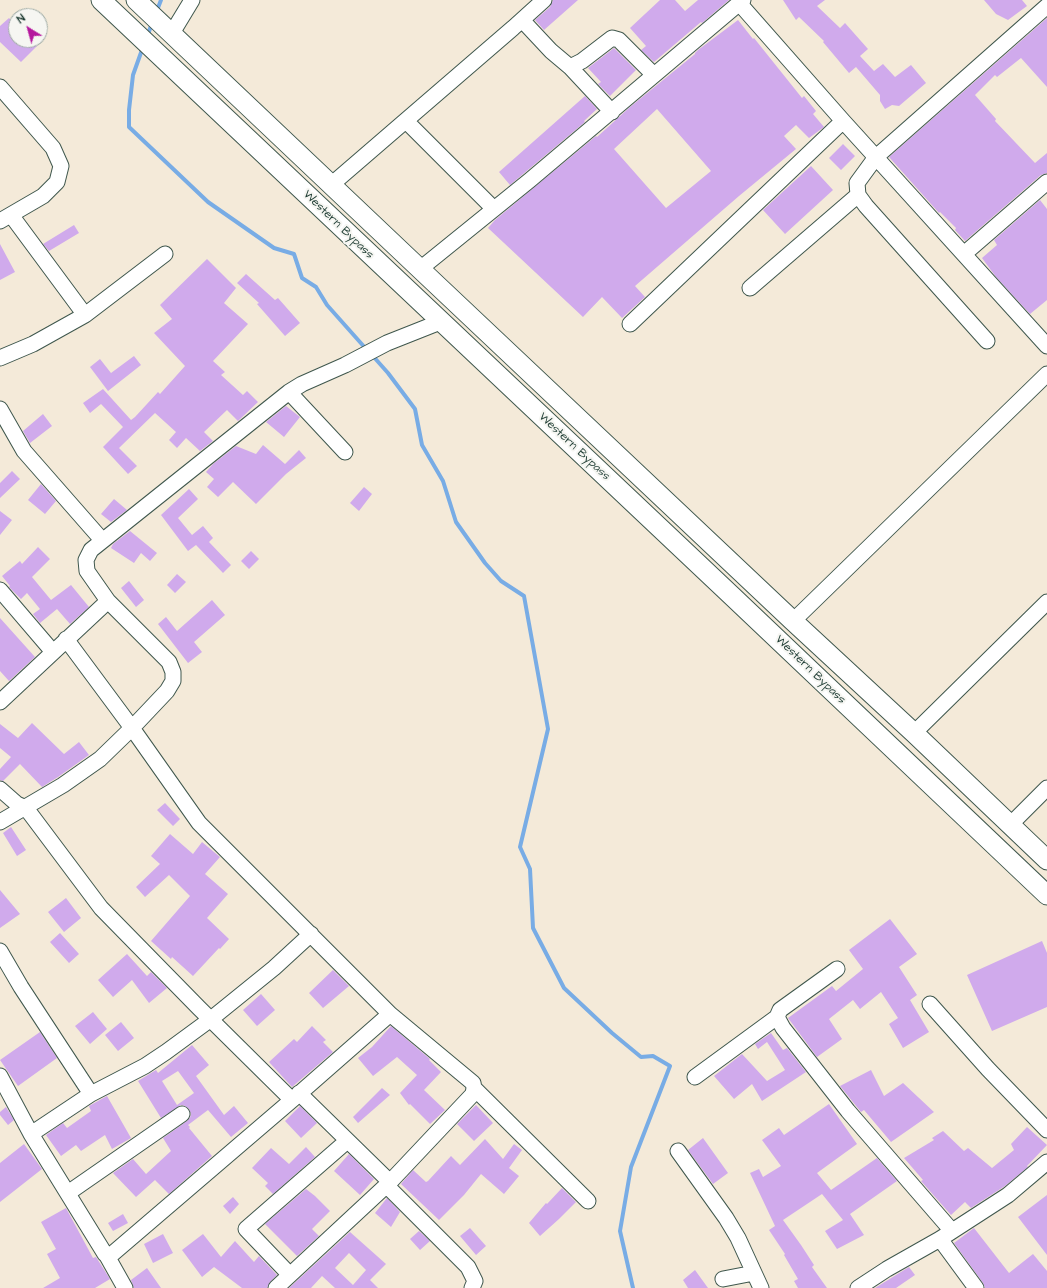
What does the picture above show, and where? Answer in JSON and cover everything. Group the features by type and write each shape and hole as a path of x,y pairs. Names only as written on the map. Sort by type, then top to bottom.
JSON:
{"main road":[{"name":"Western Bypass","path":"101,0 1047,895"},
{"name":"Western Bypass","path":"141,4 1047,860"}],"street":[{"path":"167,29 192,0"},
{"path":"332,185 544,0"},
{"path":"420,269 612,112 741,2 842,120 1047,346"},
{"path":"987,341 866,206 858,195 857,183 876,157 1047,6"},
{"path":"522,20 551,51 570,67 612,112"},
{"path":"570,67 582,61 612,38 615,38 619,40 654,76"},
{"path":"0,87 53,148 61,166 56,182 43,196 6,218 85,315"},
{"path":"630,324 842,120"},
{"path":"406,121 494,209"},
{"path":"964,254 1047,182"},
{"path":"750,288 858,195"},
{"path":"0,358 32,344 85,315 164,254"},
{"path":"0,822 63,785 100,759 167,691 173,681 173,672 169,662 108,601 87,571 86,560 91,550 289,392 302,384 345,365 387,343 440,322"},
{"path":"793,621 1047,374"},
{"path":"289,392 345,452"},
{"path":"0,409 24,451 102,540"},
{"path":"0,590 53,652"},
{"path":"3,695 53,652 108,601"},
{"path":"914,733 1047,602"},
{"path":"66,639 132,728 199,823 390,1014 473,1083 473,1094 388,1184 276,1288"},
{"path":"1010,825 1047,788"},
{"path":"0,789 17,804 26,808 101,908 211,1019 296,1097 347,1141 468,1267 475,1281 472,1288"},
{"path":"31,1134 91,1094 145,1066 211,1019 274,968 311,934"},
{"path":"0,951 21,988 91,1094"},
{"path":"695,1077 777,1017 780,1010 837,969"},
{"path":"930,1004 988,1069 1047,1130"},
{"path":"108,1256 296,1097 390,1014"},
{"path":"777,1017 783,1028 946,1235 976,1288"},
{"path":"0,1076 31,1134 105,1254 108,1256 125,1288"},
{"path":"474,1088 588,1201"},
{"path":"68,1193 182,1114"},
{"path":"290,1274 246,1229 347,1141"},
{"path":"678,1151 726,1218 738,1238 761,1288"},
{"path":"858,1288 886,1269 946,1235 1008,1195 1047,1162"},
{"path":"723,1279 754,1273"}],"building":[{"path":"553,0 578,0 544,30 535,20 550,7"},
{"path":"660,0 675,0 685,11 698,0 729,0 654,62 641,50 646,46 630,28"},
{"path":"783,0 825,0 817,6 840,28 845,23 868,49 860,56 874,71 883,64 895,77 911,65 926,83 899,106 892,105 885,109 880,101 880,95 856,67 849,73 823,42 824,41 799,17 796,20"},
{"path":"984,0 1022,0 1027,6 1008,20 996,14"},
{"path":"1047,18 1047,87 1021,58 997,77 995,75 975,95 996,119 995,121 1035,163 1047,153 1047,173 1041,175 965,241 955,230 956,228 940,212 939,213 889,157"},
{"path":"8,19 8,48 35,48 21,62 0,42 0,26"},
{"path":"738,20 802,98 804,96 816,111 813,114 824,127 809,138 796,125 784,136 796,149 635,286 645,297 622,318 602,297 583,317 488,228 495,220 596,136 597,137 698,50","holes":["657,109 711,171 666,208 614,149"]},
{"path":"614,48 636,70 610,96 598,84 601,82 588,68"},
{"path":"585,96 597,109 584,121 585,122 510,185 499,172"},
{"path":"843,144 855,156 841,170 829,158"},
{"path":"811,166 833,190 785,234 763,210"},
{"path":"1040,200 1047,209 1047,300 1030,314 996,277 982,258 997,245 994,240"},
{"path":"74,225 79,233 49,251 43,244"},
{"path":"0,244 15,272 0,280"},
{"path":"207,259 236,288 224,303 248,324 213,361 225,372 221,375 243,395 247,391 258,402 238,421 227,410 204,432 213,441 200,451 186,438 177,448 169,440 176,432 155,413 119,448 137,466 128,474 103,447 123,427 101,404 90,413 83,403 103,389 131,420 158,392 160,394 185,366 154,333 172,319 160,305"},
{"path":"246,274 275,300 278,298 300,323 285,336 257,304 259,303 237,283"},
{"path":"134,356 141,365 108,391 90,367 100,359 111,373"},
{"path":"286,406 300,417 284,437 266,422"},
{"path":"43,414 52,426 30,443 23,431"},
{"path":"263,445 285,464 299,450 306,458 286,474 256,504 233,482 218,497 207,487 214,479 206,472 213,464 236,446 256,454"},
{"path":"12,471 20,479 0,498 0,483"},
{"path":"41,484 56,501 45,514 28,500"},
{"path":"364,487 372,494 359,511 350,503"},
{"path":"189,489 198,499 178,518 192,535 203,526 213,538 209,542 231,565 223,573 196,545 188,551 161,515"},
{"path":"114,499 127,510 111,522 101,514"},
{"path":"0,511 12,520 0,535"},
{"path":"130,531 157,553 150,561 141,553 134,563 111,548 113,544"},
{"path":"38,547 50,559 32,577 51,600 71,585 89,607 70,624 57,609 40,623 33,614 40,609 27,593 21,599 9,587 10,586 2,576 20,561 22,564"},
{"path":"251,551 259,559 249,569 241,561"},
{"path":"177,574 186,582 175,593 167,585"},
{"path":"129,581 144,600 136,607 121,588"},
{"path":"212,600 225,615 194,642 202,652 188,663 158,624 166,617 177,631"},
{"path":"0,618 35,657 9,681 0,671"},
{"path":"32,723 64,754 79,742 89,755 42,787 20,764 3,781 0,780 0,769 11,757 0,748 0,724 18,738"},
{"path":"165,803 180,819 173,826 157,810"},
{"path":"11,827 26,850 17,856 3,833"},
{"path":"170,834 193,854 202,842 220,857 205,874 228,894 207,918 229,939 193,976 151,941 190,896 169,875 145,897 136,887 160,864 151,856"},
{"path":"0,890 20,914 0,928"},
{"path":"66,898 81,918 64,932 48,912"},
{"path":"890,919 917,954 899,967 917,995 910,1000 929,1032 903,1048 889,1024 898,1018 881,992 860,1009 853,1000 829,1019 842,1039 817,1057 788,1018 832,986 836,991 863,969 849,950"},
{"path":"60,933 79,954 69,963 50,942"},
{"path":"1042,941 1047,953 1047,1007 992,1031 967,975"},
{"path":"127,954 147,976 151,972 167,988 149,1003 132,980 113,997 98,980"},
{"path":"333,970 349,986 323,1008 309,993"},
{"path":"261,994 275,1010 257,1026 243,1010"},
{"path":"93,1012 107,1029 90,1044 75,1026"},
{"path":"121,1022 134,1038 118,1051 105,1035"},
{"path":"312,1026 326,1040 323,1042 333,1052 292,1087 269,1062 294,1039 297,1042"},
{"path":"391,1026 430,1059 429,1060 441,1072 424,1090 445,1110 430,1124 410,1104 409,1105 400,1093 417,1075 397,1057 373,1076 358,1058 372,1047"},
{"path":"40,1032 57,1058 18,1086 0,1060"},
{"path":"771,1033 783,1050 787,1048 806,1072 762,1101 752,1084 734,1099 714,1076 742,1054 767,1081 785,1070 767,1042 758,1049 755,1044"},
{"path":"192,1045 209,1065 196,1076 224,1115 234,1106 248,1123 231,1137 208,1110 188,1125 212,1156 169,1194 155,1180 136,1197 113,1173 133,1159 146,1174 171,1151 163,1138 187,1121 191,1114 189,1109 181,1105 161,1118 138,1081 156,1070 158,1073","holes":["178,1071 194,1093 177,1105 162,1081"]},
{"path":"871,1070 884,1096 903,1083 934,1112 891,1142 864,1110 861,1112 840,1086"},
{"path":"382,1088 390,1095 358,1123 353,1117"},
{"path":"107,1096 131,1138 112,1149 105,1135 81,1151 76,1145 61,1156 46,1135 63,1123 67,1128 91,1111 89,1106"},
{"path":"829,1104 857,1144 817,1173 831,1190 877,1158 897,1181 850,1214 864,1235 837,1249 825,1231 843,1220 822,1194 783,1220 814,1265 812,1267 827,1288 798,1288 794,1281 798,1279 784,1255 785,1254 769,1230 775,1226 750,1173 759,1169 763,1177 781,1166 762,1140 779,1128 784,1135"},
{"path":"476,1105 493,1123 474,1141 457,1124"},
{"path":"300,1106 317,1123 301,1138 285,1121"},
{"path":"6,1107 14,1120 8,1125 0,1115 0,1112"},
{"path":"1027,1127 1047,1145 1027,1166 1028,1167 1005,1186 971,1208 965,1202 951,1215 921,1181 923,1180 904,1158 934,1140 932,1138 943,1131 964,1151 968,1148 992,1168 1014,1150 1011,1144"},
{"path":"703,1138 728,1173 713,1184 688,1150"},
{"path":"485,1139 503,1159 514,1144 522,1150 509,1168 519,1176 504,1194 481,1174 464,1195 439,1220 401,1184 413,1170 426,1182 428,1181 451,1156 460,1165"},
{"path":"24,1144 42,1169 0,1202 0,1163"},
{"path":"306,1147 315,1157 273,1194 265,1186 268,1183 252,1168 271,1148 289,1164"},
{"path":"349,1154 374,1179 360,1195 334,1171"},
{"path":"562,1188 576,1202 540,1236 529,1223 546,1203 547,1204"},
{"path":"306,1189 330,1211 312,1229 319,1236 297,1256 265,1224"},
{"path":"1047,1195 1047,1255 1018,1217"},
{"path":"233,1197 239,1204 230,1214 223,1206"},
{"path":"387,1198 400,1212 391,1227 375,1213"},
{"path":"66,1208 93,1258 96,1257 110,1279 95,1288 43,1288 60,1278 47,1254 56,1249 41,1222"},
{"path":"123,1214 128,1223 113,1231 108,1223"},
{"path":"470,1228 486,1246 476,1255 460,1236"},
{"path":"974,1228 1009,1273 1033,1254 1047,1271 1047,1288 985,1288 954,1243"},
{"path":"419,1231 430,1241 420,1250 410,1239"},
{"path":"350,1232 386,1264 370,1280 378,1288 335,1288 322,1276 311,1288 289,1288","holes":["349,1253 366,1270 353,1285 335,1268"]},
{"path":"163,1234 173,1253 153,1263 144,1244"},
{"path":"203,1234 221,1257 235,1241 254,1262 259,1256 277,1275 270,1282 267,1288 242,1288 214,1267 202,1277 182,1250"},
{"path":"909,1267 915,1275 896,1288 875,1288"},
{"path":"147,1268 161,1288 134,1288 131,1280"},
{"path":"695,1270 708,1288 688,1288 683,1280"}],"waterway":[{"path":"156,13 161,0"},
{"path":"147,37 152,23"},
{"path":"143,47 133,75 129,110 129,127 208,202 274,248 294,254 302,278 316,287 327,305 367,350"},
{"path":"372,355 388,373 415,409 422,445 443,481 456,522 485,563 501,581 524,596 548,729 520,847 530,869 533,928 564,988 612,1033 641,1057 653,1056 670,1066 631,1167 620,1231 633,1288"}]}
